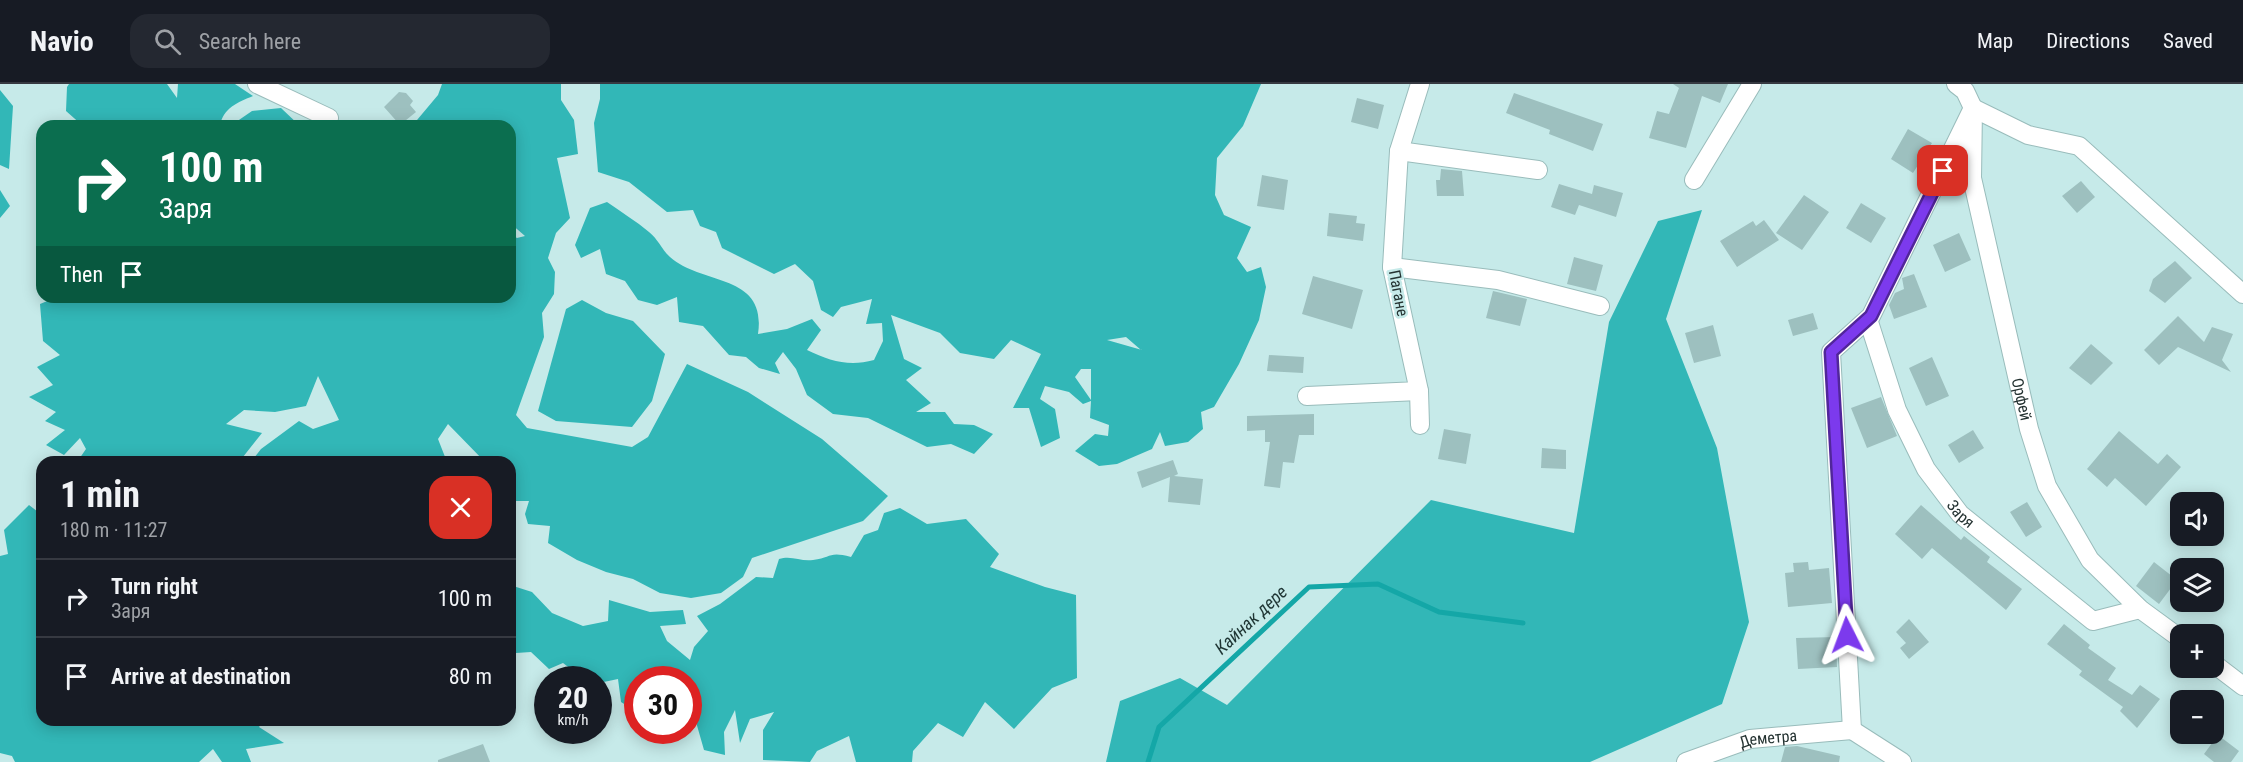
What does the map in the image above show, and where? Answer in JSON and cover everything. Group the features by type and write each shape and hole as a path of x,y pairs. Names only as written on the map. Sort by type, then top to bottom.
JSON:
{"street":[{"path":"257,84 329,118"},
{"name":"Пагане","path":"1420,84 1399,151 1392,267 1419,391 1420,425"},
{"path":"1694,180 1752,84"},
{"path":"1956,84 1965,91 1973,108 2028,135 2079,146 2243,294"},
{"path":"1902,762 1852,730 1831,352 1868,319 1973,108"},
{"name":"Орфей","path":"1973,108 1972,178 2029,429 2047,486 2090,560 2140,609 2170,631"},
{"path":"1399,151 1538,170"},
{"path":"1392,267 1498,280 1599,306"},
{"name":"Заря","path":"1868,319 1897,410 1926,469 1960,514 2093,621 2140,609"},
{"path":"1307,396 1419,391"},
{"path":"2224,672 2243,686"},
{"name":"Деметра","path":"1686,762 1750,739 1852,730"}],"shaded area":[{"path":"69,84 167,84 177,98 178,84 235,84 253,96 237,103 228,110 222,120 76,120 66,111"},
{"path":"442,84 561,84 561,100 574,120 578,154 557,158 570,218 556,233 548,258 555,272 554,294 542,313 544,337 516,415 527,428 632,447 648,437 687,364 748,392 822,439 888,496 863,521 752,558 743,577 721,593 691,598 660,593 633,579 606,572 577,560 548,543 550,526 528,524 525,514 529,501 516,501 516,456 479,456 448,424 438,439 445,456 256,456 261,449 299,421 313,429 339,420 318,376 306,406 275,412 244,410 226,424 262,433 244,456 81,456 86,449 80,438 64,455 46,445 65,430 45,421 56,412 29,397 53,385 37,367 60,355 43,341 40,304 42,303 516,303 516,237 525,236 516,228 516,120 417,120 438,95"},
{"path":"600,84 1261,84 1243,126 1217,158 1215,195 1224,215 1251,227 1237,258 1247,272 1261,267 1266,287 1259,320 1239,364 1214,407 1201,412 1203,429 1188,442 1165,446 1160,432 1152,449 1117,464 1099,466 1075,451 1095,434 1108,436 1109,425 1090,418 1091,401 1083,404 1069,392 1045,386 1040,399 1055,409 1060,438 1041,447 1029,408 1013,408 1041,354 1011,340 994,359 960,353 940,333 891,315 904,359 922,368 906,380 931,403 916,412 945,412 954,424 974,425 993,434 974,454 951,444 927,447 868,418 833,414 807,395 796,369 783,352 775,363 780,374 759,368 746,357 729,355 703,326 679,322 677,297 657,305 638,300 625,281 606,274 600,249 581,258 575,245 590,208 607,202 649,232 670,257 699,273 743,290 753,300 758,314 758,334 787,329 812,319 821,330 807,350 832,360 848,363 874,360 883,341 882,323 866,324 872,299 841,307 833,317 821,310 813,281 795,264 774,274 722,248 716,232 700,226 693,210 667,212 629,182 598,172 594,123 600,99","holes":["1126,337 1141,350 1107,340","1081,369 1091,369 1091,400 1075,377"]},
{"path":"0,90 13,106 9,169 0,165"},
{"path":"281,108 294,120 239,120 252,111"},
{"path":"0,190 10,206 0,218"},
{"path":"1702,210 1666,319 1717,448 1749,622 1722,704 1590,762 1106,762 1120,701 1180,678 1227,705 1431,500 1574,533 1609,322 1658,221"},
{"path":"582,300 606,313 633,321 665,354 652,401 632,427 556,421 538,411 566,309"},
{"path":"29,505 36,510 36,726 260,726 284,743 246,749 251,762 222,762 213,749 199,762 15,762 12,756 0,753 0,556 8,554 4,530"},
{"path":"900,508 927,524 966,519 999,554 990,567 1045,587 1076,595 1077,678 1052,688 1014,729 985,702 963,737 938,723 913,751 912,762 856,762 849,736 817,751 810,762 763,760 763,730 774,712 750,719 740,743 735,710 724,732 725,755 704,750 702,743 702,666 624,666 624,704 621,702 618,679 612,680 612,666 567,666 563,663 546,666 531,652 516,653 516,587 532,592 552,613 583,626 608,621 609,600 650,612 683,610 686,624 660,626 667,641 690,660 694,647 708,631 697,616 720,604 756,577 773,578 779,559 809,560 838,555 851,557 864,535 878,530 884,513"}],"building":[{"path":"1673,84 1728,84 1720,103 1702,96 1686,148 1649,138 1657,111 1669,114 1679,88"},
{"path":"399,92 406,93 413,101 410,105 416,112 406,120 396,120 384,107"},
{"path":"1514,93 1603,124 1593,151 1549,134 1550,130 1506,113"},
{"path":"1357,98 1384,105 1378,129 1351,122"},
{"path":"1908,129 1932,143 1913,173 1891,159"},
{"path":"1441,169 1462,171 1464,196 1437,196 1436,180 1440,180"},
{"path":"1262,175 1288,180 1284,210 1257,206"},
{"path":"2081,181 2095,197 2077,213 2062,196"},
{"path":"1559,184 1592,194 1594,185 1623,193 1616,217 1579,205 1575,215 1551,207"},
{"path":"1804,195 1829,212 1802,250 1776,233"},
{"path":"1861,203 1886,218 1871,243 1846,228"},
{"path":"1329,213 1357,216 1356,223 1365,224 1363,241 1327,236"},
{"path":"1764,220 1779,240 1737,267 1720,241 1753,221 1756,226"},
{"path":"1959,233 1971,260 1945,272 1933,245"},
{"path":"1574,257 1603,265 1596,291 1567,284"},
{"path":"2175,261 2192,278 2165,303 2149,291 2153,279"},
{"path":"1914,274 1927,307 1894,319 1889,305 1895,293 1904,289 1902,278"},
{"path":"1313,276 1363,290 1352,329 1302,314"},
{"path":"1493,291 1527,299 1520,326 1486,318"},
{"path":"1813,313 1818,329 1793,336 1788,320"},
{"path":"2178,316 2204,342 2212,327 2233,334 2222,360 2231,372 2178,347 2159,365 2144,350"},
{"path":"1713,325 1721,356 1694,363 1685,333"},
{"path":"2091,344 2113,363 2091,385 2069,368"},
{"path":"1269,355 1304,357 1303,373 1267,371"},
{"path":"1932,357 1949,396 1926,406 1909,368"},
{"path":"1881,397 1897,436 1867,448 1851,408"},
{"path":"1314,414 1314,435 1299,435 1294,463 1283,462 1280,488 1264,486 1270,442 1265,442 1265,430 1247,431 1247,416"},
{"path":"1444,429 1471,434 1466,464 1438,459"},
{"path":"1973,430 1984,448 1959,463 1948,445"},
{"path":"2119,431 2158,464 2167,454 2181,467 2146,506 2115,478 2107,487 2087,469"},
{"path":"1542,448 1566,450 1566,469 1541,468"},
{"path":"1173,460 1178,474 1174,476 1203,479 1200,505 1168,502 1170,477 1142,488 1137,472"},
{"path":"2027,502 2042,527 2026,537 2010,512"},
{"path":"1921,505 1961,540 1964,536 1990,557 1987,562 2022,589 2006,610 1932,548 1922,559 1895,534"},
{"path":"1808,562 1809,570 1829,568 1832,603 1788,607 1785,573 1794,572 1793,563"},
{"path":"2154,562 2170,575 2170,589 2159,604 2136,586"},
{"path":"1909,619 1929,642 1909,659 1900,648 1906,643 1896,632"},
{"path":"2064,624 2090,645 2088,648 2116,668 2108,680 2132,695 2140,685 2160,699 2137,728 2120,711 2123,707 2079,675 2082,671 2047,644"},
{"path":"1836,637 1837,667 1798,669 1796,638"},
{"path":"2224,740 2239,751 2231,762 2214,762 2204,754 2211,744 2224,744"},
{"path":"483,744 490,762 438,762 438,760"},
{"path":"1797,746 1840,756 1839,762 1781,762 1785,747"}],"waterway":[{"name":"Кайнак дере","path":"1148,762 1159,727 1309,587 1378,584 1439,612 1523,623"}],"route":[{"path":"1847,635 1831,352 1871,316 1943,171"}]}
